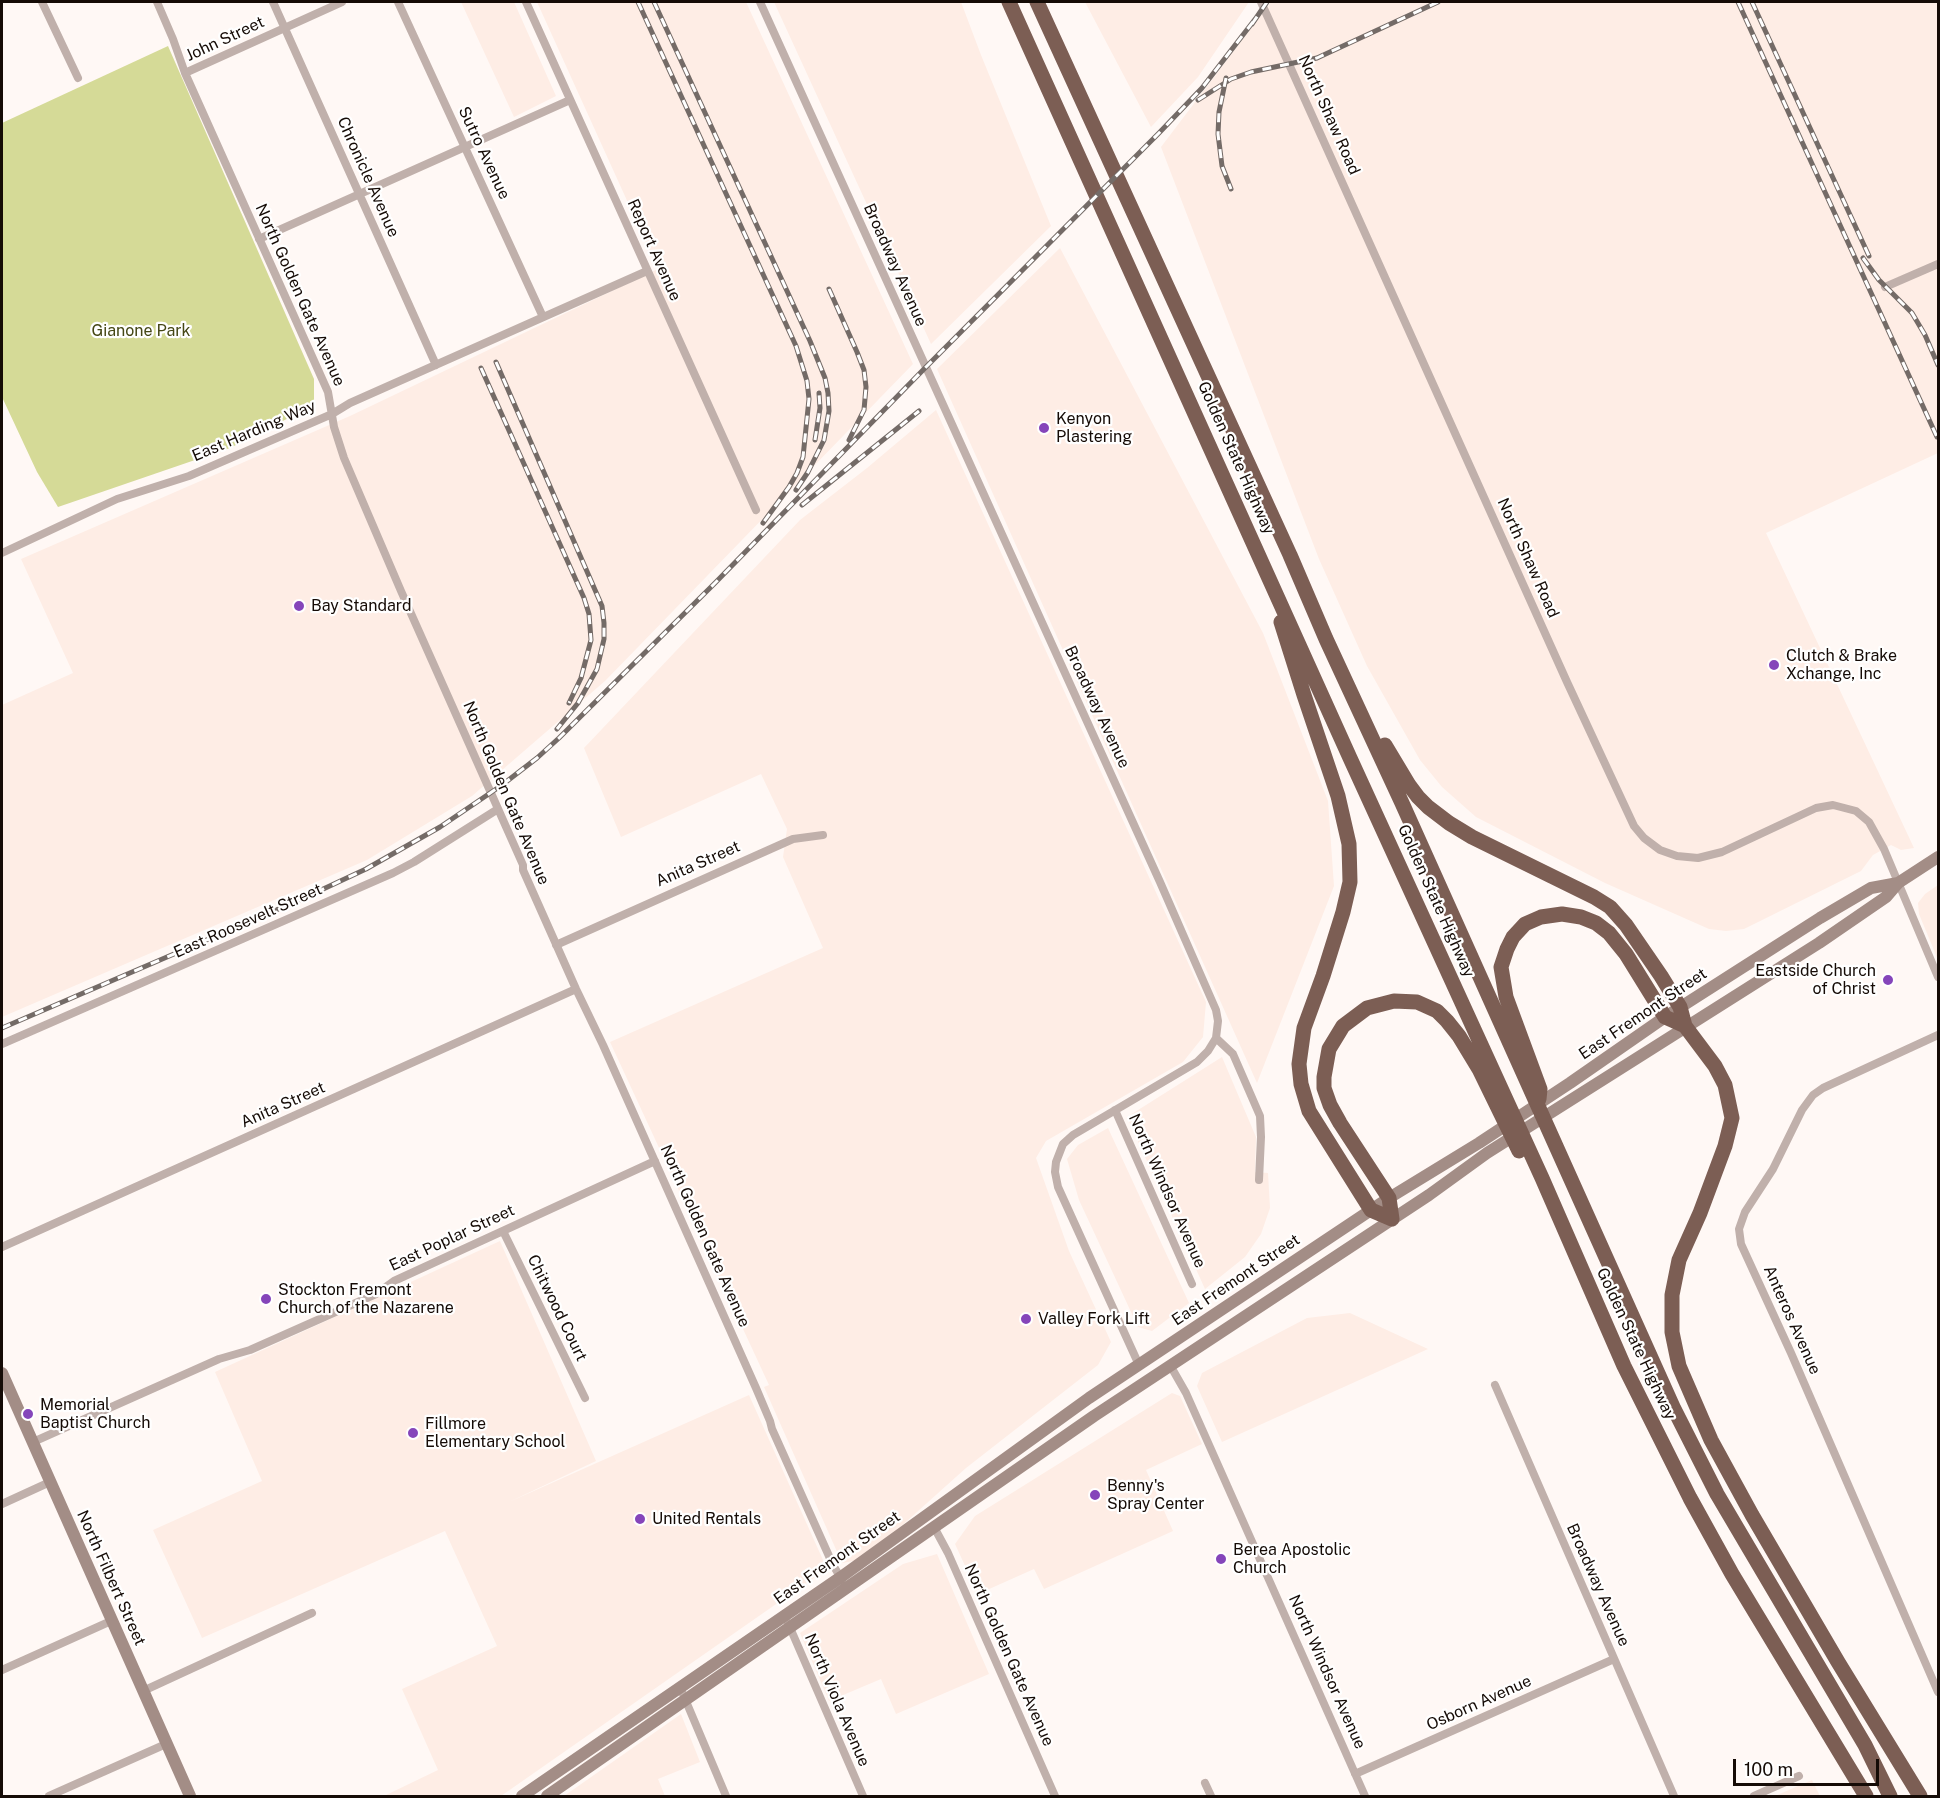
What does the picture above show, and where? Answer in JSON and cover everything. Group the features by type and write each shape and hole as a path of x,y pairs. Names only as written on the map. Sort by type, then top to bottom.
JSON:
{"highway":[{"name":"Golden State Highway","path":"1009,2 1542,1178 1624,1366 1690,1498 1732,1574 1866,1797"},
{"name":"Golden State Highway","path":"1037,2 1290,555 1674,1409 1717,1494 1865,1745 1890,1797"},
{"path":"1262,559 1338,796 1349,844 1350,882 1323,976 1304,1028 1299,1064 1301,1084 1309,1111 1371,1210 1392,1219"},
{"path":"1326,639 1408,785 1423,802 1459,830 1594,897 1610,908 1639,944 1680,1007 1685,1026 1725,1085 1732,1118 1725,1146 1700,1213 1679,1260 1672,1295 1672,1332 1679,1366 1711,1440 1752,1515 1920,1797"},
{"path":"1538,1108 1540,1089 1506,997 1501,967 1513,937 1525,924 1541,917 1562,914 1581,917 1596,923 1609,933 1626,954 1665,1017 1685,1026"},
{"path":"1392,1219 1389,1198 1330,1105 1324,1088 1329,1049 1343,1026 1366,1008 1394,1001 1417,1002 1437,1011 1447,1021 1479,1069 1521,1154 1542,1178"},
{"path":"1836,1747 1855,1797"}],"main road":[{"name":"East Fremont Street","path":"547,1797 790,1628 844,1582 1047,1428 1161,1350 1389,1198 1576,1096 1819,942 1886,897 1898,883 1938,857"},
{"name":"East Fremont Street","path":"522,1797 785,1615 934,1527 1087,1420 1392,1219 1570,1083 1680,1007 1871,888 1898,883"},
{"path":"1161,1350 1170,1365"},
{"name":"North Filbert Street","path":"2,1373 190,1797"}],"street":[{"path":"42,2 78,78"},
{"name":"North Golden Gate Avenue","path":"157,2 185,74 328,392 334,427 353,479 523,865 523,870 770,1420 776,1440 833,1565 844,1582"},
{"name":"Chronicle Avenue","path":"273,2 436,365"},
{"name":"John Street","path":"185,74 342,2"},
{"name":"Sutro Avenue","path":"398,2 543,317"},
{"name":"Report Avenue","path":"526,2 756,510"},
{"name":"Broadway Avenue","path":"760,2 1210,994 1218,1021 1216,1038"},
{"name":"North Shaw Road","path":"1261,2 1634,826 1644,838 1660,850 1677,856 1698,858 1722,852 1816,808 1833,805 1848,807 1869,822 1884,849 1938,977"},
{"path":"259,239 570,100"},
{"path":"1885,287 1938,264"},
{"name":"East Harding Way","path":"2,553 117,499 189,476 332,414 350,403 647,271"},
{"name":"East Roosevelt Street","path":"2,1044 393,873 498,809"},
{"name":"Anita Street","path":"556,945 793,839 823,835"},
{"name":"Anita Street","path":"2,1248 576,989"},
{"name":"Anteros Avenue","path":"1938,1035 1814,1095 1802,1110 1773,1168 1745,1212 1739,1229 1741,1245 1791,1353 1938,1692"},
{"path":"1139,1365 1058,1187 1055,1172 1059,1150 1067,1140 1189,1068 1208,1051 1216,1038 1233,1054 1260,1116 1259,1180"},
{"name":"North Windsor Avenue","path":"1115,1110 1192,1284"},
{"name":"East Poplar Street","path":"33,1442 219,1359 250,1350 376,1294 394,1281 655,1161"},
{"name":"Chitwood Court","path":"503,1230 585,1398"},
{"name":"North Windsor Avenue","path":"1170,1365 1186,1393 1365,1797"},
{"name":"Broadway Avenue","path":"1495,1385 1674,1797"},
{"path":"2,1504 51,1482"},
{"name":"North Golden Gate Avenue","path":"934,1527 948,1553 1055,1797"},
{"path":"142,1691 312,1612"},
{"name":"North Viola Avenue","path":"785,1615 863,1797"},
{"path":"2,1670 111,1621"},
{"name":"Osborn Avenue","path":"1355,1774 1614,1659"},
{"path":"680,1687 726,1797"},
{"path":"49,1797 166,1744"},
{"path":"1754,1797 1799,1776"},
{"path":"1205,1783 1211,1797"}],"shaded area":[{"path":"461,2 514,2 556,96 514,117"},
{"path":"537,2 746,2 913,364 605,681 472,796 367,860 2,1017 2,705 73,673 21,559 350,416 658,269"},
{"path":"774,2 961,2 1051,226 931,344"},
{"path":"1085,2 1249,2 1198,77 1151,127"},
{"path":"1271,2 1938,2 1938,453 1766,533 1914,848 1901,850 1891,845 1873,855 1861,871 1744,929 1726,931 1709,929 1605,883 1476,817 1442,787 1420,760 1367,666 1319,559 1161,147"},
{"path":"1060,248 1263,633 1328,801 1334,886 1257,1083 937,369"},
{"path":"936,410 1206,1002 1203,1037 1183,1062 1046,1141 1036,1158 1069,1251 1111,1342 1098,1365 966,1468 888,1538 859,1560 842,1563 764,1387 769,1385 610,1042 823,948 783,857 787,829 761,774 621,837 584,748 800,520"},
{"path":"1938,885 1938,960 1919,914 1918,903 1925,894"},
{"path":"1222,1057 1256,1137 1255,1172 1268,1173 1270,1208 1261,1234 1245,1257 1205,1289 1127,1117"},
{"path":"1108,1128 1189,1303 1152,1331 1138,1327 1079,1200 1067,1159 1078,1145"},
{"path":"500,1241 596,1461 509,1502 749,1395 823,1560 822,1572 501,1796 384,1796 438,1770 402,1689 497,1646 445,1531 202,1638 153,1530 262,1481 215,1372"},
{"path":"1350,1313 1428,1349 1222,1442 1197,1386 1202,1373 1307,1318"},
{"path":"1172,1393 1180,1396 1202,1444 1146,1470 1173,1531 1044,1589 1034,1569 978,1594 955,1544 975,1516"},
{"path":"937,1554 989,1674 896,1714 881,1679 829,1701 800,1633 903,1564"},
{"path":"681,1714 700,1762 658,1779 665,1796 564,1796"},
{"path":"1812,1780 1820,1796 1775,1796"}],"green space":[{"name":"Gianone Park","path":"168,46 314,379 314,405 230,448 58,507 37,472 2,397 2,123"}],"railway":[{"path":"638,2 796,346 807,381 809,399 803,457 789,487 763,523"},
{"path":"654,2 825,378 829,411 824,440 796,490"},
{"path":"1252,24 1267,2"},
{"path":"1198,100 1231,79 1251,72 1317,58 1438,2"},
{"path":"1738,2 1937,437"},
{"path":"1752,2 1869,256"},
{"path":"2,1028 366,869 440,827 537,758 715,583 1159,133 1202,88 1256,18"},
{"path":"1226,78 1219,112 1218,134 1222,166 1231,189"},
{"path":"1863,258 1879,280 1912,313 1938,365"},
{"path":"829,289 864,370 866,387 864,410 849,440"},
{"path":"496,362 602,606 604,639 597,669 578,703 557,729"},
{"path":"481,368 584,598 589,614 591,640 581,678 569,703"},
{"path":"815,440 820,408 819,393"},
{"path":"802,505 919,411"}],"place":[{"name":"Kenyon Plastering","path":"1044,428"},
{"name":"Bay Standard","path":"299,606"},
{"name":"Clutch & Brake Xchange, Inc","path":"1774,665"},
{"name":"Eastside Church of Christ","path":"1888,980"},
{"name":"Stockton Fremont Church of the Nazarene","path":"266,1299"},
{"name":"Valley Fork Lift","path":"1026,1319"},
{"name":"Memorial Baptist Church","path":"28,1414"},
{"name":"Fillmore Elementary School","path":"413,1433"},
{"name":"Benny's Spray Center","path":"1095,1495"},
{"name":"United Rentals","path":"640,1519"},
{"name":"Berea Apostolic Church","path":"1221,1559"}]}
